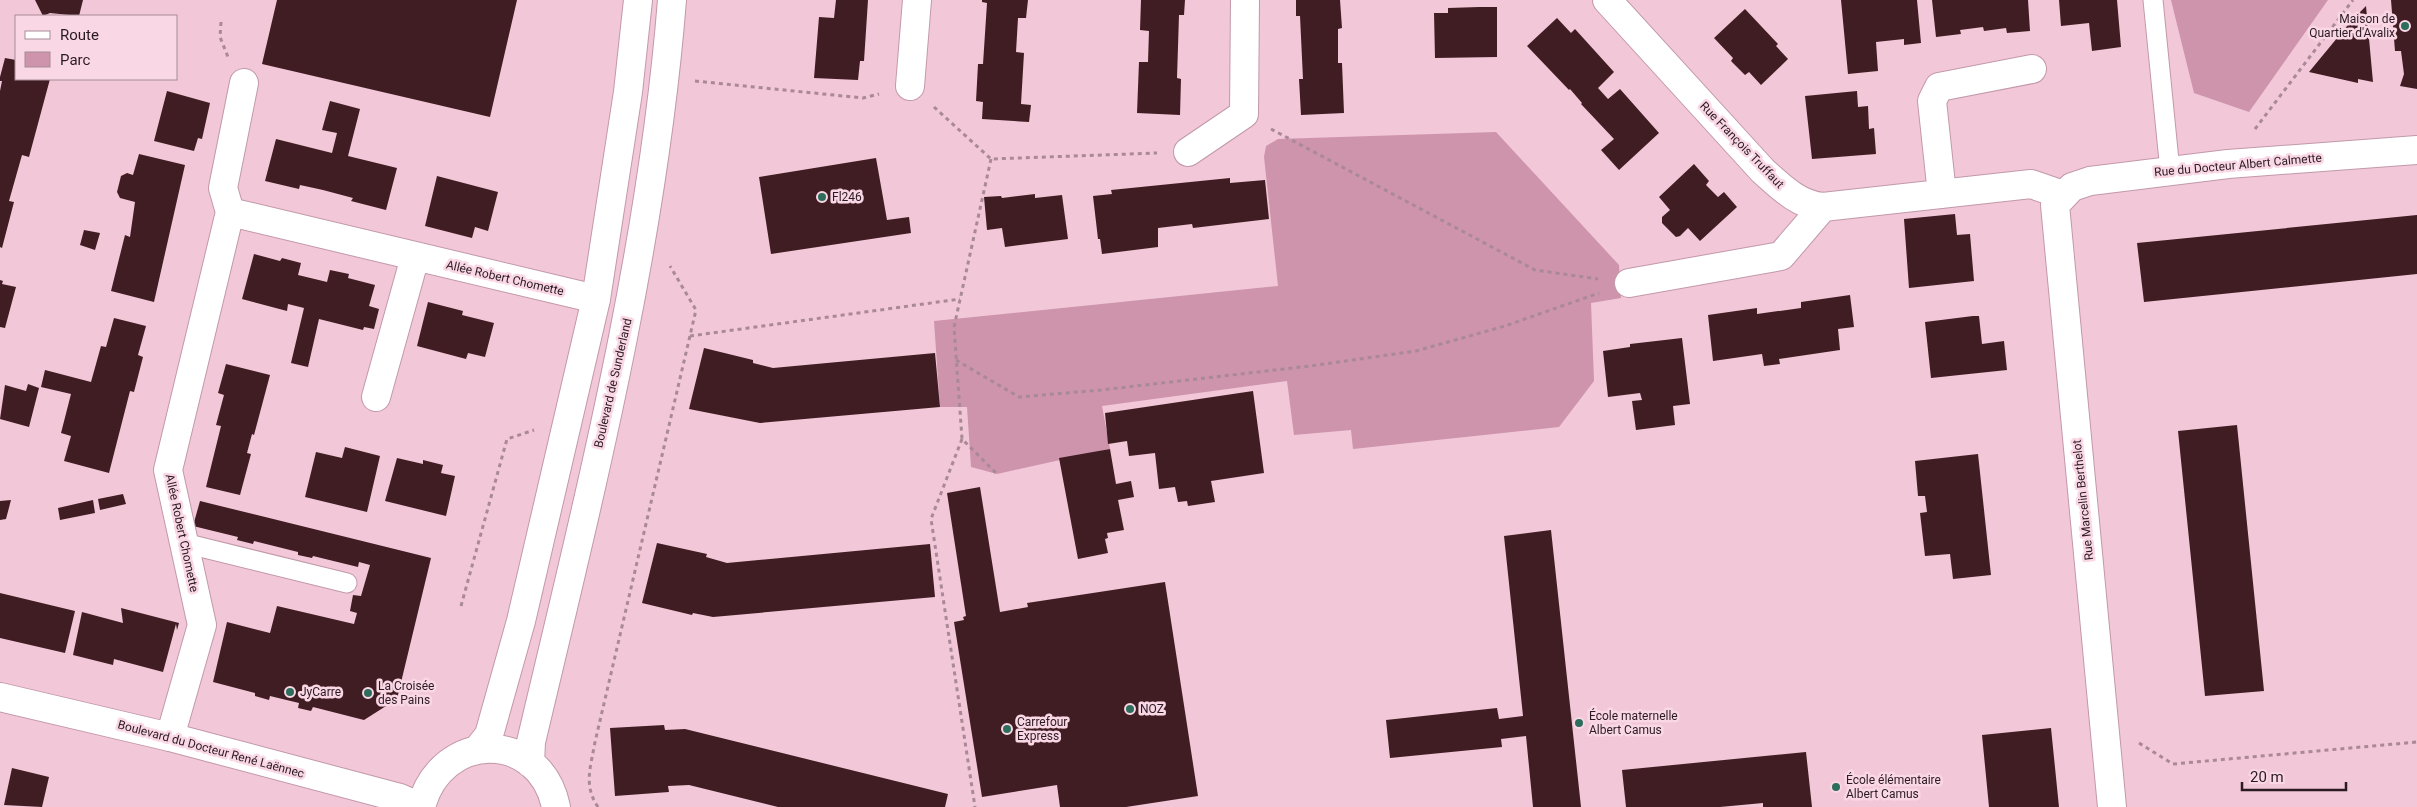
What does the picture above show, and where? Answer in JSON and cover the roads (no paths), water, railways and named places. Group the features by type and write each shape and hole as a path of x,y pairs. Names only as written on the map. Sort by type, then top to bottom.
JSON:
{"street":[{"path":"478,750 489,735 521,621 596,298 628,92 638,0"},
{"name":"Boulevard de Sunderland","path":"530,763 531,742 633,291 656,142 672,0"},
{"path":"910,86 917,0"},
{"path":"1188,152 1244,114 1245,0"},
{"name":"Rue François Truffaut","path":"1607,0 1763,170 1789,194 1814,206 1823,207 2031,184 2062,195"},
{"path":"1942,194 1932,101 1939,87 2032,69"},
{"name":"Allée Robert Chomette","path":"170,737 202,625 168,470 230,212 223,188 244,82"},
{"name":"Rue du Docteur Albert Calmette","path":"2062,195 2072,187 2090,181 2228,164 2417,150"},
{"name":"Rue Marcelin Berthelot","path":"2062,195 2055,205 2056,218 2112,807"},
{"path":"1629,283 1781,256 1823,207"},
{"name":"Allée Robert Chomette","path":"230,212 414,257 596,298"},
{"path":"376,397 414,257"},
{"name":"Boulevard du Docteur René Laënnec","path":"0,697 170,737 400,798 421,807"},
{"path":"421,807 426,790 434,775 447,763 461,754 478,750 496,749 514,754 530,763 545,777 554,795 556,807"}],"lane":[{"path":"2152,0 2170,171"},
{"path":"184,543 347,582"}],"place":[{"name":"Maison de Quartier d'Avalix","path":"2405,26"},
{"name":"Fl246","path":"822,197"},
{"name":"JyCarre","path":"290,692"},
{"name":"La Croisée des Pains","path":"368,693"},
{"name":"NOZ","path":"1130,709"},
{"name":"École maternelle Albert Camus","path":"1579,723"},
{"name":"Carrefour Express","path":"1007,729"},
{"name":"École élémentaire Albert Camus","path":"1836,787"}]}
